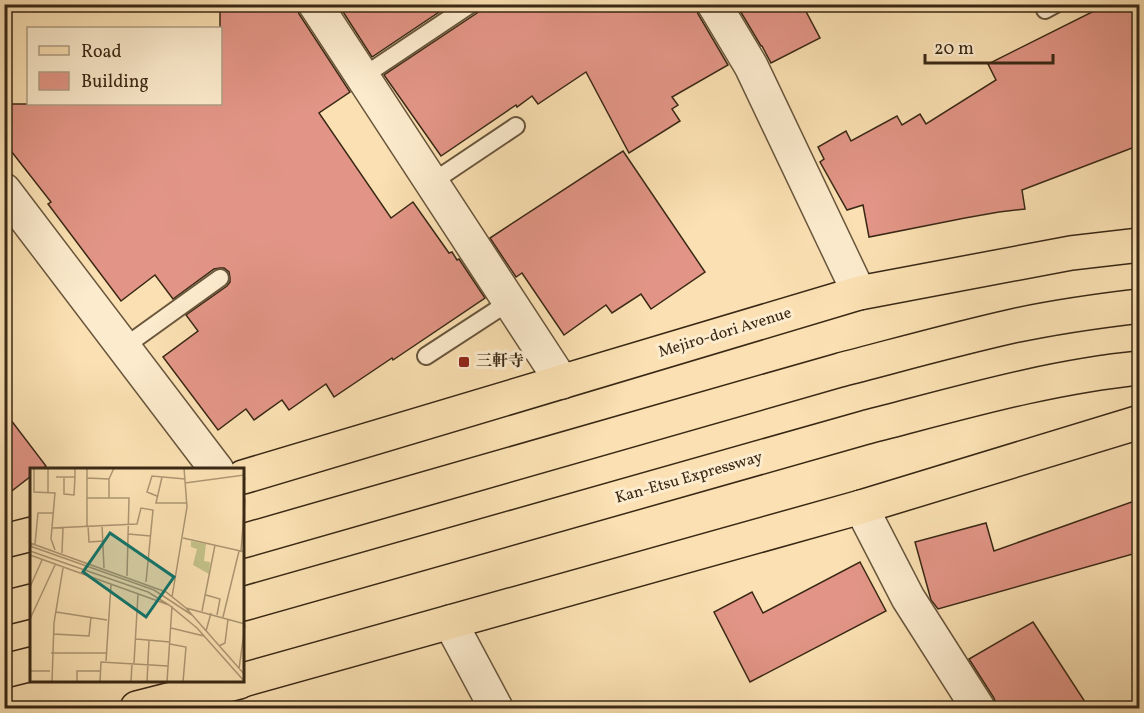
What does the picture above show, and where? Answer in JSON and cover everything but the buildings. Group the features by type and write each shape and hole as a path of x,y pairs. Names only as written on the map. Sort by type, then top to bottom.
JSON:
{"main road":[{"name":"Mejiro-dori Avenue","path":"244,477 859,293 1071,253 1140,245"},
{"path":"244,541 840,370 935,345 1016,326 1090,312 1140,306"},
{"name":"Kan-Etsu Expressway","path":"244,604 856,430 1046,383 1115,370 1140,368"},
{"path":"244,680 861,507 1140,422"},
{"path":"4,541 30,534"},
{"path":"4,608 30,602"},
{"path":"4,671 30,664"},
{"path":"137,708 231,683"}],"street":[{"path":"315,4 562,382"},
{"path":"714,4 751,66 859,293"},
{"path":"4,190 215,468"},
{"path":"861,507 908,598 978,708"},
{"path":"450,622 495,708"}],"lane":[{"path":"362,77 471,4"},
{"path":"431,183 516,126"},
{"path":"124,348 220,278"},
{"path":"426,356 509,302"}],"place":[{"name":"三軒寺","path":"464,362"}]}
